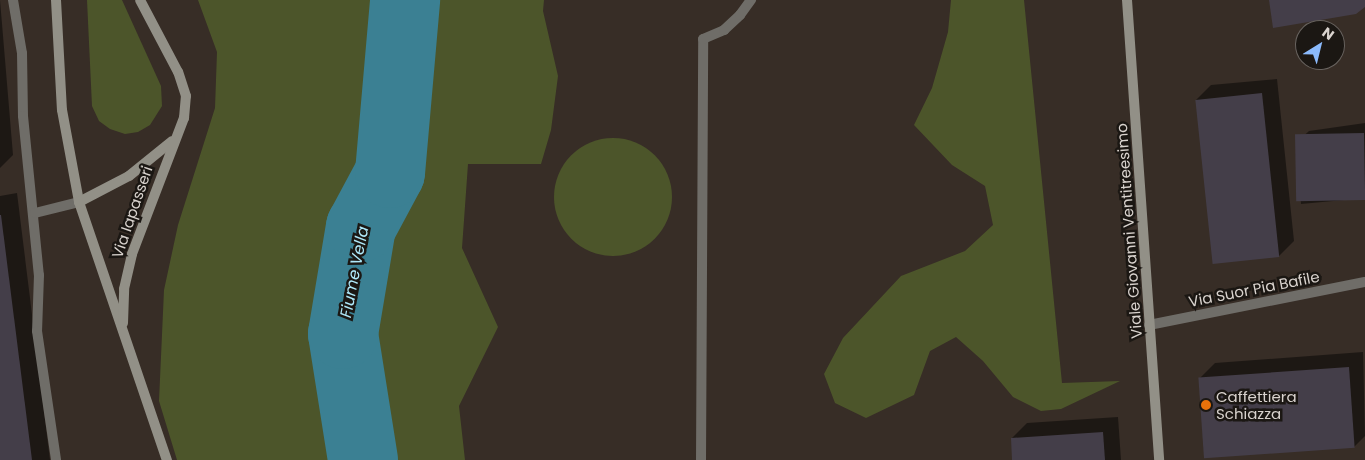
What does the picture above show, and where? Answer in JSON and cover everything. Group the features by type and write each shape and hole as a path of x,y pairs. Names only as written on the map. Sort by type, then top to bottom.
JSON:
{"street":[{"path":"13,0 22,53 23,116 39,275 37,331 56,460"},
{"path":"56,0 62,110 79,202 167,460"},
{"name":"Via Iapasseri","path":"122,329 124,289 132,254 184,118 186,96 178,72 140,0"},
{"path":"701,460 703,39 724,30 740,15 750,0"},
{"name":"Viale Giovanni Ventitreesimo","path":"1127,0 1159,460"},
{"name":"Via Iapasseri","path":"34,212 79,202 145,166 176,137"},
{"name":"Via Suor Pia Bafile","path":"1149,325 1365,282"}],"green space":[{"path":"87,0 122,0 161,86 162,106 150,125 138,132 125,134 110,129 99,121 92,106"},
{"path":"198,0 544,0 543,11 558,76 551,130 541,164 468,164 462,248 498,327 459,406 465,460 177,460 159,401 164,290 178,225 215,108 217,52"},
{"path":"951,0 1024,0 1062,383 1120,381 1061,409 1041,411 1013,397 983,361 956,337 930,351 914,395 866,418 835,403 824,374 843,338 901,276 965,251 993,225 985,186 952,165 914,125 932,88 948,32"},
{"path":"613,138 635,143 655,155 667,175 672,197 667,219 655,239 635,251 613,256 591,251 571,239 559,219 554,197 559,175 571,155 591,143"}],"building":[{"path":"1269,0 1365,0 1365,7 1356,14 1320,20 1295,20 1295,24 1273,28"},
{"path":"1262,93 1279,257 1213,264 1195,100"},
{"path":"1364,133 1365,200 1296,201 1295,134"},
{"path":"1,215 32,460 0,460"},
{"path":"1349,367 1355,448 1204,458 1198,378"},
{"path":"1103,432 1105,460 1012,460 1011,438"}],"waterway":[{"name":"Fiume Vella","path":"363,460 343,334 361,227 390,173 405,0"}],"place":[{"name":"Caffettiera Schiazza","path":"1206,405"}]}
